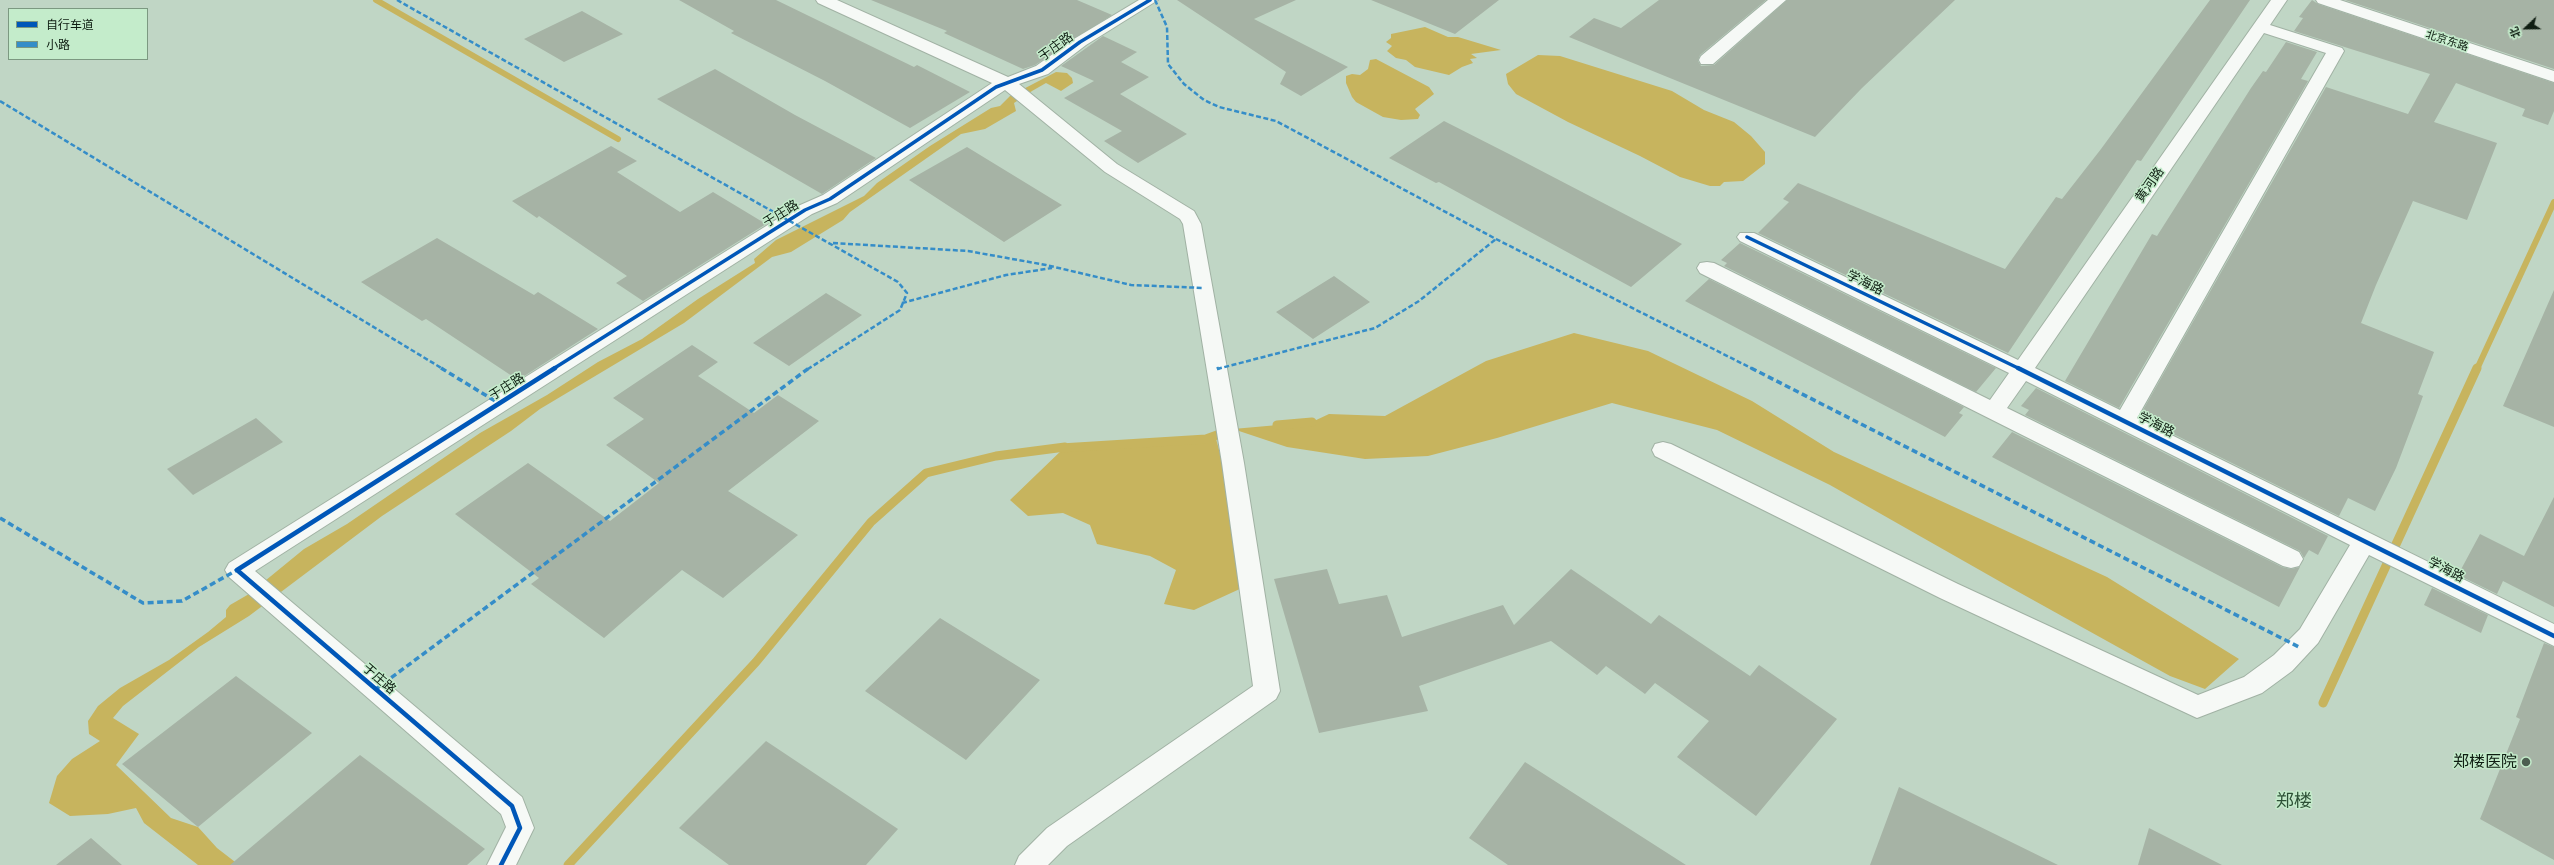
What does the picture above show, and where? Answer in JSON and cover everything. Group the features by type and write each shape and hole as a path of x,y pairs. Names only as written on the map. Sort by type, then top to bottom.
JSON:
{"street":[{"path":"824,0 1007,83 1111,168 1187,215 1192,224 1227,431 1266,691 1058,838 1029,865"},
{"name":"于庄路","path":"501,865 520,828 512,806 237,570 805,210 830,198 996,86 1042,70 1080,42 1150,0"},
{"path":"1707,60 1778,0"},
{"name":"黄河路","path":"1994,411 2279,0"},
{"name":"北京东路","path":"2324,0 2342,3 2554,77"},
{"path":"2124,421 2336,51 2260,27"},
{"name":"学海路","path":"1747,237 2022,370 2554,636"},
{"path":"1707,268 2291,559"},
{"path":"1663,450 1949,591 2197,707 2253,685 2283,663 2310,636 2372,544"}],"shaded area":[{"path":"1425,27 1448,37 1458,37 1501,50 1471,54 1477,58 1470,59 1473,63 1462,67 1449,75 1415,67 1406,60 1396,58 1387,51 1392,46 1386,42 1391,38 1391,34"},
{"path":"1538,55 1560,56 1672,91 1704,110 1734,122 1751,136 1765,152 1765,164 1743,181 1724,182 1720,186 1710,186 1680,177 1640,156 1568,122 1516,94 1508,84 1506,74"},
{"path":"1376,59 1429,87 1434,94 1415,109 1420,115 1418,119 1401,120 1383,117 1356,102 1352,97 1346,83 1346,76 1352,74 1360,75 1368,69 1370,60"},
{"path":"1056,72 1067,73 1072,78 1073,83 1061,91 1046,83 1014,103 1016,111 985,129 961,134 850,212 843,220 791,252 772,257 684,323 540,409 511,431 382,516 249,616 199,647 123,706 113,718 139,734 116,765 171,818 198,827 217,848 239,865 198,865 144,823 136,808 108,814 70,816 49,803 57,776 72,759 100,741 89,734 88,721 98,706 120,688 169,660 208,632 226,617 226,610 230,605 249,594 304,549 347,524 480,433 547,395 598,362 642,339 698,299 755,263 754,259 776,240 864,196 877,183 930,146 991,108 1000,106 1010,96"},
{"path":"1574,333 1648,351 1752,401 1834,452 2107,577 2239,659 2205,689 2170,676 1830,485 1717,430 1612,403 1497,438 1428,456 1365,459 1287,447 1233,429 1312,422 1329,414 1385,416 1486,361"},
{"path":"1215,435 1255,582 1194,610 1164,604 1176,570 1150,556 1097,544 1090,525 1063,513 1028,516 1010,500 1065,447 1206,439"}],"building":[{"path":"679,0 776,0 914,67 917,65 970,92 910,128 825,81 731,33 734,31"},
{"path":"871,0 1077,0 1112,15 1035,65 1023,69 944,33 947,31"},
{"path":"1177,0 1296,0 1254,19 1348,67 1301,96 1280,84 1286,72"},
{"path":"1371,0 1499,0 1455,34"},
{"path":"1659,0 1766,0 1700,55 1698,61 1701,66 1714,65 1787,0 1955,0 1862,88 1815,137 1569,37 1594,18 1621,28"},
{"path":"2210,0 2250,0 2141,161 2137,160 2008,353 1758,233 1789,202 1783,199 1798,183 2005,269 2056,197 2062,199 2101,149"},
{"path":"2312,0 2318,4 2554,83 2554,111 2548,125 2522,116 2525,109 2456,83 2434,122 2497,143 2467,220 2413,201 2376,285 2361,323 2434,352 2418,394 2423,396 2415,418 2396,468 2375,511 2348,498 2339,516 2139,417 2326,87 2408,114 2430,74 2294,31 2303,18 2299,17"},
{"path":"2345,0 2554,0 2554,69"},
{"path":"582,11 623,34 564,62 524,39"},
{"path":"1103,36 1137,52 1121,62 1149,77 1120,94 1187,134 1138,163 1104,141 1122,131 1064,98 1094,81 1061,66"},
{"path":"2286,42 2317,52 2301,79 2308,81 2119,408 2065,381 2152,234 2157,236 2251,88 2263,71 2266,72"},
{"path":"715,69 795,115 876,158 822,194 657,99"},
{"path":"1444,121 1682,244 1631,287 1439,182 1436,183 1389,158"},
{"path":"611,146 637,161 617,172 680,212 713,192 766,224 643,301 616,283 627,276 539,216 537,218 512,201"},
{"path":"967,147 1062,205 1004,242 909,180"},
{"path":"437,238 534,295 538,292 598,329 518,380 426,319 422,321 361,282"},
{"path":"1740,243 1996,368 1976,392 1724,266 1727,263 1721,260"},
{"path":"1334,276 1370,302 1313,339 1276,312"},
{"path":"1709,279 1964,407 1959,413 1963,415 1945,437 1685,301"},
{"path":"2554,290 2554,427 2503,406"},
{"path":"826,293 862,315 789,366 753,343"},
{"path":"692,345 718,362 698,376 754,413 778,395 819,421 728,491 798,535 723,598 682,570 604,638 531,584 539,578 455,514 528,463 610,521 659,483 606,445 644,419 613,398"},
{"path":"2036,388 2328,536 2318,555 2309,550 2304,558 2300,551 2025,415 2029,410 2021,406"},
{"path":"256,418 283,442 193,495 167,469"},
{"path":"2012,432 2282,567 2291,569 2300,567 2279,607 1992,457"},
{"path":"2554,497 2554,607 2503,581 2497,594 2458,575 2480,534 2524,556"},
{"path":"1327,569 1339,604 1387,595 1402,637 1503,605 1514,625 1571,569 1651,624 1659,615 1750,676 1759,665 1837,719 1756,816 1677,757 1709,721 1655,683 1645,694 1606,666 1597,675 1551,641 1419,686 1428,711 1319,733 1274,579"},
{"path":"2432,588 2488,615 2481,633 2424,605"},
{"path":"940,618 1040,680 966,760 865,691"},
{"name":"郑楼医院","path":"2544,643 2554,647 2554,860 2480,819 2520,719 2516,717"},
{"path":"236,676 312,733 198,827 122,764"},
{"path":"766,741 898,829 866,865 729,865 679,828"},
{"path":"360,755 485,849 467,865 230,865"},
{"path":"1525,762 1686,865 1508,865 1469,838"},
{"path":"1899,787 2058,865 1870,865"},
{"path":"2149,828 2222,865 2138,865"},
{"path":"91,838 122,865 56,865"}],"waterway":[{"path":"376,0 618,139"},
{"path":"2477,369 2554,202"},
{"path":"2323,703 2477,368"},
{"path":"1277,425 1312,422"},
{"path":"1061,448 1206,439 1228,431"},
{"path":"568,865 756,662 871,522 926,473 996,456 1065,447"}],"marked path":[{"path":"376,689 802,373 900,310 907,293 898,282 831,243 397,0"},
{"path":"1155,0 1167,27 1168,64 1184,84 1204,100 1219,107 1276,121 1496,239 2299,647"},
{"path":"0,101 500,404"},
{"path":"1217,369 1375,328 1419,301 1496,239"},
{"path":"833,243 968,251 1046,265 1131,285 1204,288"},
{"path":"902,303 1006,275 1052,268"},
{"path":"0,518 143,603 182,601 237,570"}],"cycle path":[{"path":"501,865 520,828 512,806 237,570 805,210 830,199 996,87 1042,70 1080,42 1150,0"},
{"path":"1747,237 2021,370 2554,636"}],"place":[{"name":"郑楼医院","path":"2526,762"}],"district":[{"name":"郑楼","path":"2294,802"}]}
